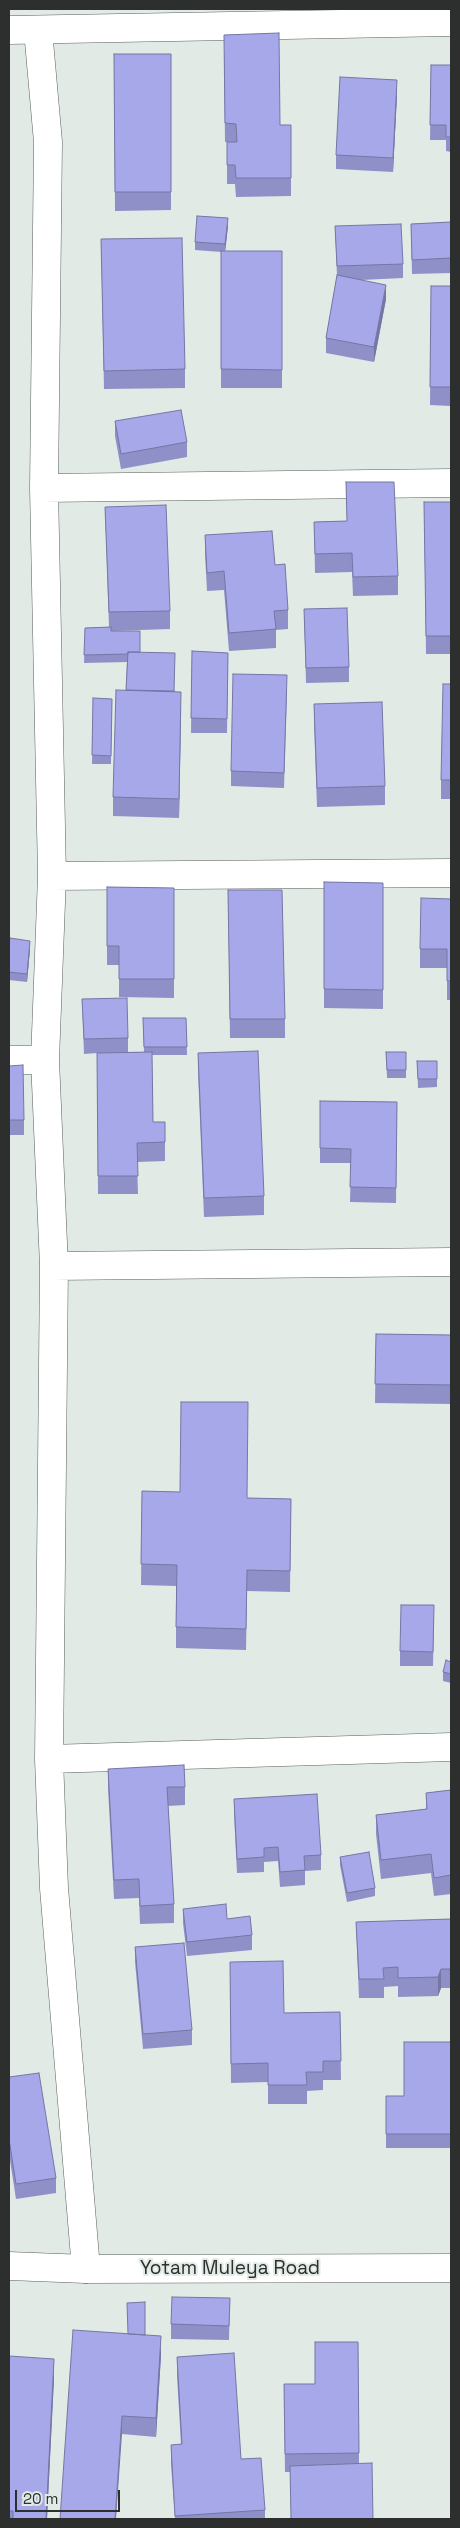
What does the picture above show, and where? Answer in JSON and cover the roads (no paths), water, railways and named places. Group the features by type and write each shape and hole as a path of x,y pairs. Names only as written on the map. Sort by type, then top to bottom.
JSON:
{"street":[{"path":"9,30 451,22"},
{"path":"38,30 48,142 44,488 52,876 45,1060 54,1266 49,1759 54,1888 86,2269"},
{"path":"44,488 451,483"},
{"path":"52,876 451,873"},
{"path":"9,1060 45,1060"},
{"path":"54,1266 451,1262"},
{"path":"49,1759 451,1747"},
{"name":"Yotam Muleya Road","path":"9,2266 86,2269 451,2268"}]}
